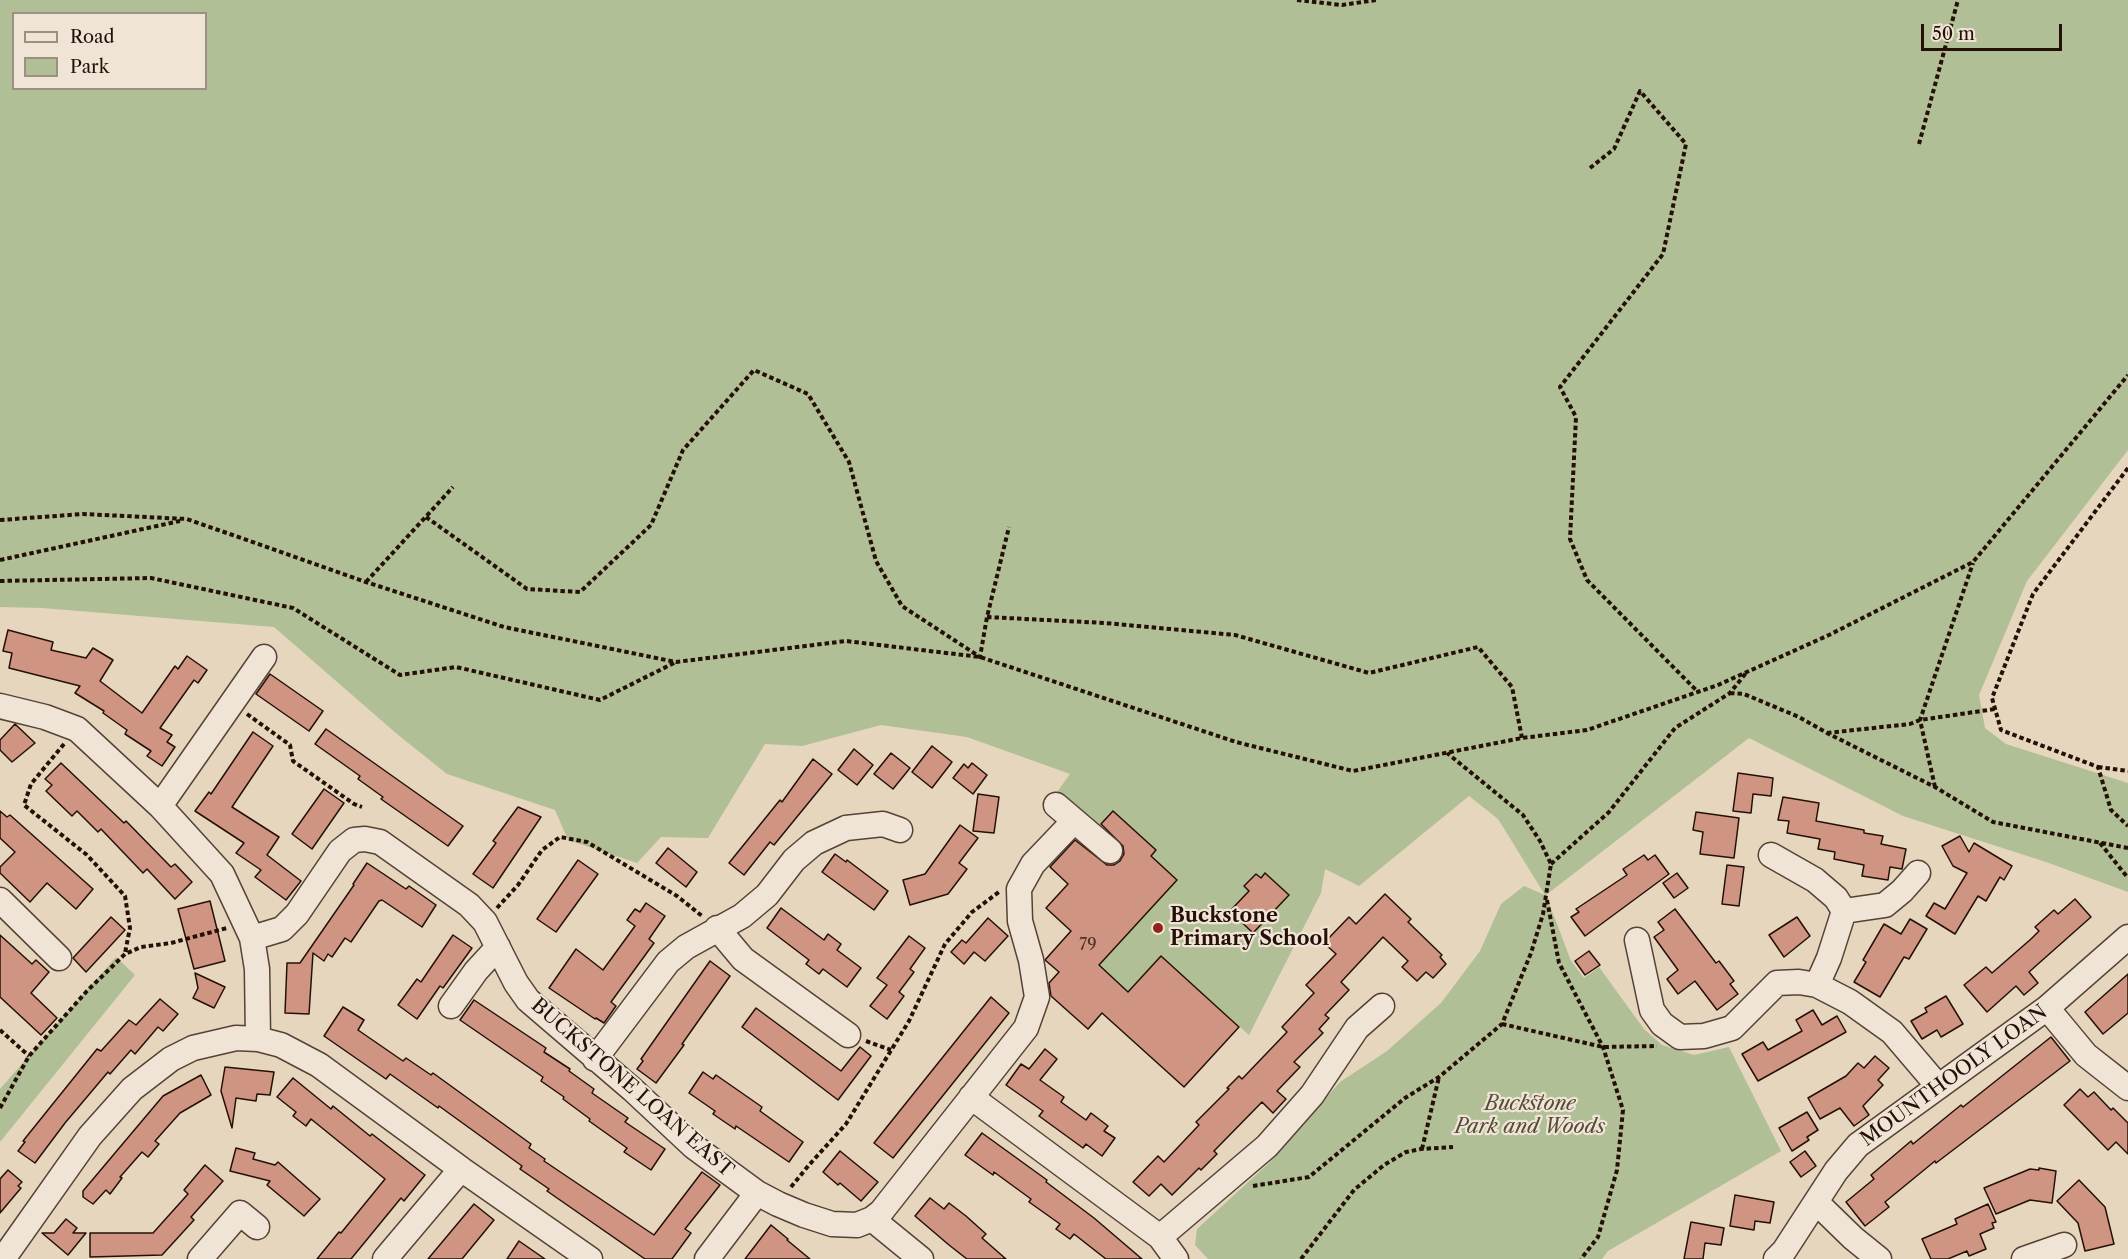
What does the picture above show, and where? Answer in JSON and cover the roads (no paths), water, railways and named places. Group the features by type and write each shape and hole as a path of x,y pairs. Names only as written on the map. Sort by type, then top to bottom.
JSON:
{"street":[{"path":"160,806 264,657"},
{"path":"0,706 45,717 77,729 160,806 222,874 249,931 257,969 258,1039"},
{"path":"921,1259 872,1219 881,1212 1026,1028 1037,997 1031,960 1020,921 1019,889 1065,813 1110,851"},
{"path":"595,1059 668,962 717,928 742,916 767,895 794,860 814,843 846,828 883,824 900,830"},
{"name":"BUCKSTONE LOAN EAST","path":"249,931 282,929 297,914 340,851 354,840 365,839 380,842 469,905 485,922 516,983 528,1000 633,1090 693,1146 757,1193 804,1215 832,1224 857,1225 872,1219"},
{"path":"1771,855 1815,880 1836,898 1844,911 1817,985"},
{"path":"1844,911 1885,905 1918,873"},
{"path":"0,900 59,958"},
{"path":"717,928 742,959 830,1015 848,1035"},
{"name":"MOUNTHOOLY LOAN","path":"1776,1259 1817,1203 1836,1171 1858,1145 2047,1008 2128,936"},
{"path":"1637,940 1652,1010 1662,1024 1680,1037 1704,1036 1732,1028 1777,983 1799,982 1817,985 1850,1002 1892,1032 1938,1086"},
{"path":"451,1006 476,970 498,947"},
{"path":"1160,1237 1267,1146 1312,1095 1358,1028 1386,1004"},
{"path":"2047,1008 2086,1055 2128,1088"},
{"path":"8,1258 90,1136 132,1089 171,1059 193,1048 236,1038 258,1039 280,1045 319,1065 460,1169 590,1259"},
{"path":"971,1097 1160,1237 1176,1259"},
{"path":"385,1259 460,1169"},
{"path":"707,1259 757,1193"},
{"path":"1817,1203 1853,1238 1880,1259"},
{"path":"200,1259 240,1213 257,1227"},
{"path":"2024,1259 2064,1245"}],"place":[{"name":"Buckstone Primary School","path":"1158,928"}],"park label":[{"name":"Buckstone Park and Woods","path":"1530,1116"}]}
